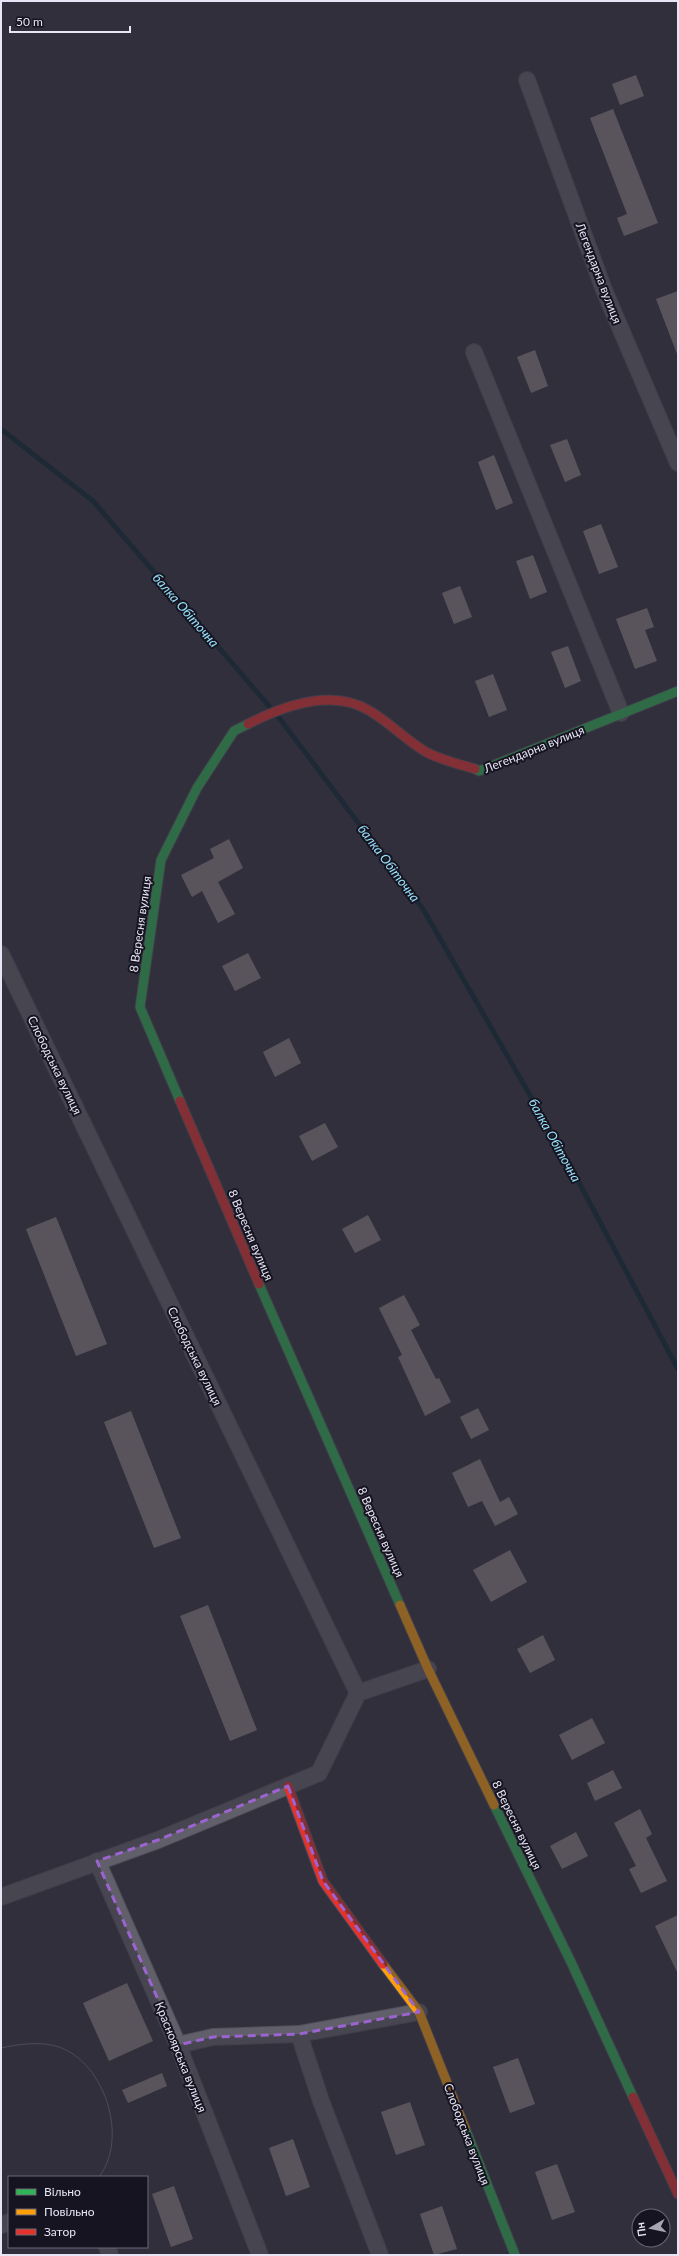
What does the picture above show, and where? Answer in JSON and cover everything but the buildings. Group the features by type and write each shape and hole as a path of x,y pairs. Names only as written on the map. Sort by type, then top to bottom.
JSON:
{"street":[{"name":"Легендарна вулиця","path":"527,80 604,290 678,463"},
{"path":"474,352 620,713"},
{"name":"Легендарна вулиця","path":"161,860 197,788 234,731 273,711 324,700 347,701 369,710 427,752 479,771 620,713 678,691"},
{"name":"8 Вересня вулиця","path":"161,860 140,1007 428,1669 567,1955 678,2194"},
{"name":"Слободська вулиця","path":"1,954 358,1692"},
{"path":"1,1898 97,1861 158,1840 319,1773 358,1692 428,1669"},
{"name":"Слободська вулиця","path":"288,1786 324,1881 419,2012 515,2255"},
{"name":"Красноярська вулиця","path":"97,1861 178,2045 260,2255"},
{"path":"178,2045 213,2037 299,2034 419,2012"},
{"path":"299,2034 321,2101 380,2255"}],"highlighted area":[{"path":"288,1786 323,1881 419,2012 299,2034 213,2037 178,2045 97,1861 158,1840"}],"waterway":[{"name":"балка Обіточна","path":"1,429 93,501 269,706"},
{"name":"балка Обіточна","path":"277,715 423,909 566,1158 678,1369"}],"tram line":[{"path":"1,2048 30,2044 52,2045 59,2047 75,2056 89,2069 100,2085 108,2103 112,2123 112,2142 108,2161 100,2176"},
{"path":"1,2233 8,2230"}],"traffic: fast":[{"path":"475,769 479,771 678,691"},
{"path":"180,1101 140,1007 161,860 197,788 234,731 248,724"},
{"path":"259,1284 400,1605"},
{"path":"494,1805 571,1962 633,2097"},
{"path":"465,2128 515,2255"}],"traffic: slow":[{"path":"400,1605 428,1669 494,1805"},
{"path":"383,1964 419,2012 465,2128"}],"traffic: jam":[{"path":"248,724 277,711 308,702 324,700 356,704 370,711 426,752 444,760 475,769"},
{"path":"180,1101 259,1284"},
{"path":"288,1786 323,1881 383,1964"},
{"path":"633,2097 678,2194"}]}
